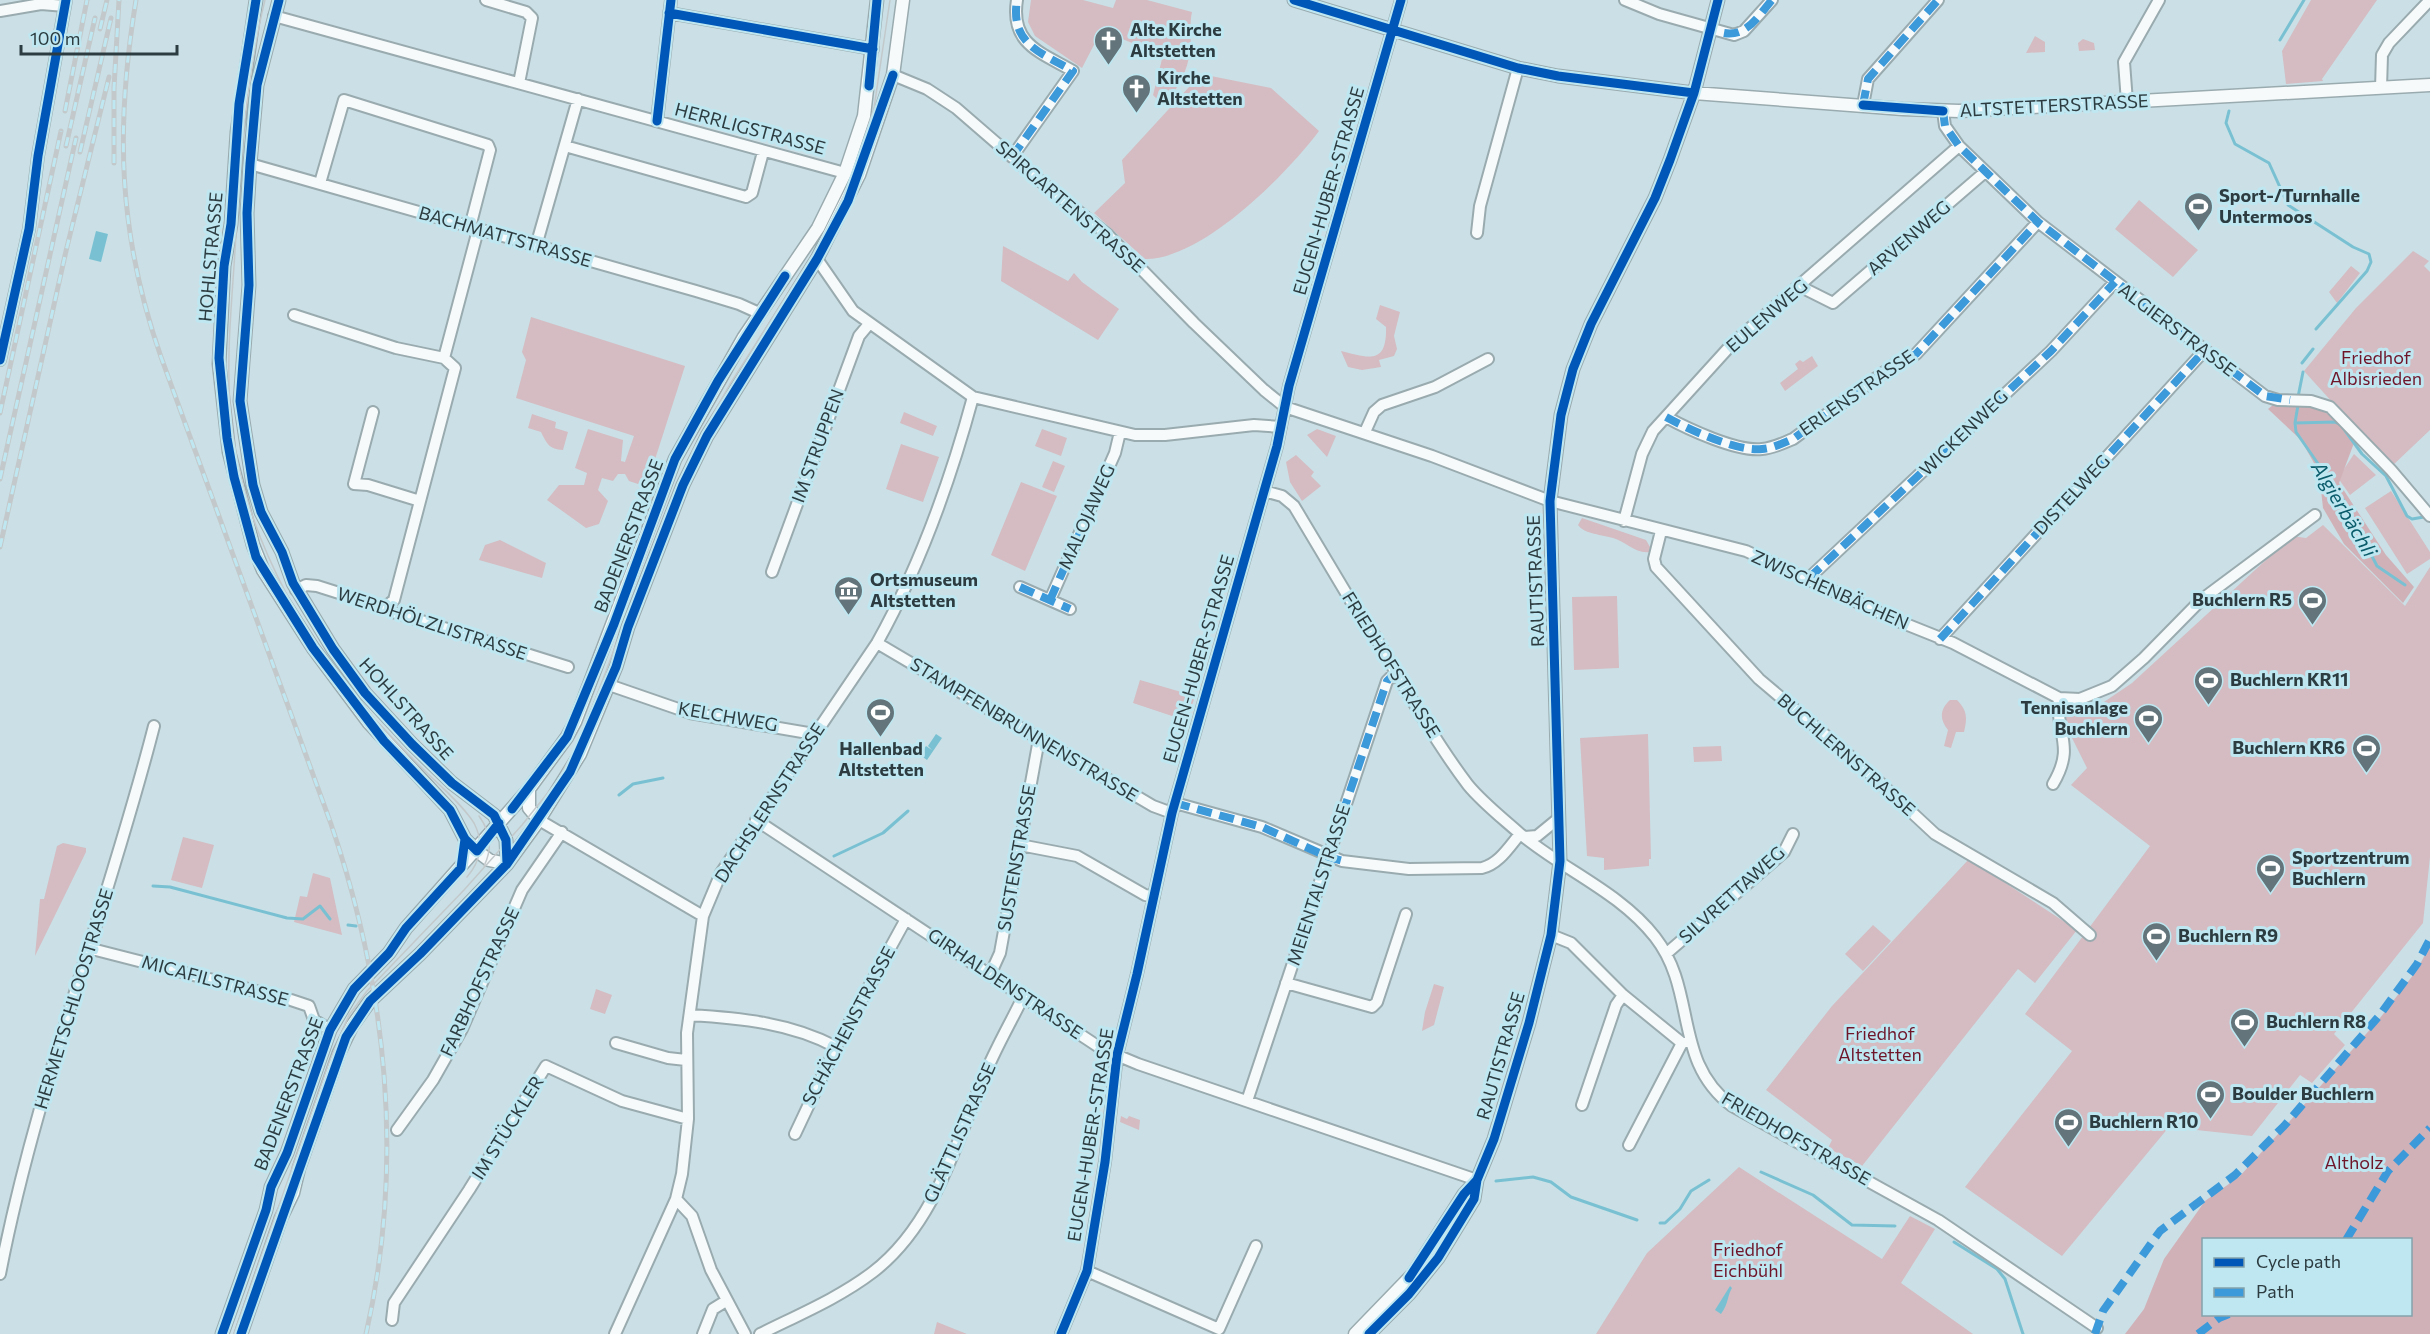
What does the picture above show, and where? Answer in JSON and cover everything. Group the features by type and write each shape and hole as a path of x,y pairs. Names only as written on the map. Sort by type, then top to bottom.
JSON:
{"street":[{"name":"HOHLSTRASSE","path":"256,0 237,132 219,358 227,438 234,477 256,556 313,648 384,741 450,810 465,839 489,860 507,864"},
{"name":"HOHLSTRASSE","path":"279,0 257,85 250,164 249,277 241,392 242,424 250,474 261,512 279,546 296,590 333,649 372,702 438,770 494,814 500,823"},
{"path":"486,0 526,12 532,18 519,83"},
{"path":"657,121 671,0"},
{"name":"BADENERSTRASSE","path":"222,1334 266,1210 271,1187 286,1153 330,1030 354,989 389,953 400,936 530,789 567,737 575,722 675,459 759,313 818,228 845,173 864,116 878,0"},
{"name":"BADENERSTRASSE","path":"241,1334 293,1193 299,1168 339,1053 352,1026 370,1001 420,954 507,864 580,754 609,685 683,485 708,436 817,259 859,175 893,75 903,0"},
{"path":"1012,157 1073,71 1037,50 1021,37 1015,19 1017,0"},
{"name":"ALTSTETTERSTRASSE","path":"1294,0 1518,68 1694,93 1943,111 2430,85"},
{"name":"EUGEN-HUBER-STRASSE","path":"1061,1334 1087,1271 1100,1198 1117,1055 1174,808 1401,0"},
{"path":"1625,0 1659,14 1710,29 1739,34 1772,0"},
{"name":"RAUTISTRASSE","path":"1369,1334 1409,1294 1438,1258 1474,1199 1477,1180 1497,1128 1529,1023 1551,935 1560,861 1550,501 1561,415 1573,369 1600,304 1655,198 1694,93 1718,0"},
{"path":"1863,105 1868,79 1938,0"},
{"path":"2127,102 2124,62 2159,0"},
{"path":"2381,88 2382,55 2389,43 2430,0"},
{"path":"0,11 41,4 65,3 38,156 29,229 0,360"},
{"path":"669,13 873,50"},
{"name":"HERRLIGSTRASSE","path":"274,16 845,173"},
{"path":"1478,233 1480,206 1518,68"},
{"name":"SPIRGARTENSTRASSE","path":"893,75 944,99 1125,250 1202,330 1264,390 1285,407"},
{"path":"536,246 578,99"},
{"path":"320,183 344,100 489,145 490,150 474,228 444,358"},
{"name":"ALGIERSTRASSE","path":"1943,111 1945,126 1959,146 2038,222 2265,396 2278,400 2311,401 2330,407 2391,470 2430,516"},
{"path":"565,146 746,197 752,193 763,152"},
{"name":"EULENWEG","path":"1624,521 1642,454 1653,431 1732,344 1959,146"},
{"name":"BACHMATTSTRASSE","path":"250,164 729,301 759,313"},
{"name":"ARVENWEG","path":"1799,286 1833,303 1985,172"},
{"name":"ERLENSTRASSE","path":"1666,417 1746,448 1778,446 1793,439 1889,368 1916,354 2038,222"},
{"path":"804,248 817,259 839,295 853,311 974,397 1120,432 1153,436 1254,425 1281,427"},
{"name":"WICKENWEG","path":"1809,578 2051,351 2115,282"},
{"path":"294,315 396,348 444,358 452,364 455,373 394,600 388,605"},
{"name":"IM STRUPPEN","path":"772,572 859,336 869,324"},
{"name":"DISTELWEG","path":"1940,639 2204,351"},
{"path":"1365,432 1374,411 1382,405 1435,387 1488,359"},
{"name":"DACHSLERNSTRASSE","path":"615,1334 676,1199 685,1158 688,1119 686,1060 703,916 721,873 877,643 922,551 940,505 974,397"},
{"name":"ZWISCHENBÄCHEN","path":"1285,407 1365,432 1550,501 1660,531 1730,546 1809,578 1985,658 2059,698"},
{"path":"373,412 354,484 368,485 420,501"},
{"name":"MALOJAWEG","path":"1050,600 1115,453 1120,432"},
{"name":"FRIEDHOFSTRASSE","path":"1264,491 1282,496 1294,506 1468,785 1523,836 1644,923 1667,953 1683,999 1686,1042 1705,1080 1716,1094 1732,1106 1938,1220 2097,1328"},
{"path":"2053,784 2064,762 2065,750 2058,709 2059,698 2080,699 2112,686 2144,658 2201,600 2314,515"},
{"name":"BUCHLERNSTRASSE","path":"1660,531 1654,559 1656,567 1759,679 1863,767 1935,834 2053,903 2090,934"},
{"name":"WERDHÖLZLISTRASSE","path":"296,590 311,585 380,606 388,605 393,612 567,668"},
{"path":"1020,587 1070,609"},
{"name":"STAMPFENBRUNNENSTRASSE","path":"877,643 1153,806 1174,808 1262,827 1328,857 1374,867 1482,868 1491,866 1523,836"},
{"name":"MEIENTALSTRASSE","path":"1247,1101 1387,681 1396,672"},
{"name":"KELCHWEG","path":"609,685 690,713 814,734"},
{"name":"HERMETSCHLOOSTRASSE","path":"0,1274 48,1078 154,726"},
{"name":"SUSTENSTRASSE","path":"990,975 1000,953 1039,739"},
{"path":"530,789 530,808 539,819 703,916"},
{"path":"1523,836 1537,836 1559,818"},
{"name":"GIRHALDENSTRASSE","path":"756,820 1102,1049 1477,1180"},
{"path":"500,823 506,840 507,864"},
{"name":"FARBHOFSTRASSE","path":"397,1130 433,1080 462,1029 522,890 562,832"},
{"name":"SILVRETTAWEG","path":"1667,953 1784,852 1793,834"},
{"path":"460,868 465,839"},
{"path":"1020,845 1077,856 1139,892 1154,897"},
{"path":"1286,983 1365,1007 1372,1007 1377,1002 1406,914"},
{"name":"SCHÄCHENSTRASSE","path":"795,1134 836,1047 906,919"},
{"path":"1551,935 1571,943 1623,995 1686,1042 1629,1145"},
{"name":"MICAFILSTRASSE","path":"88,948 291,1000 310,1007 314,1020 330,1030"},
{"path":"1582,1105 1616,1005 1623,995"},
{"name":"GLÄTTLISTRASSE","path":"760,1334 852,1286 874,1271 907,1238 942,1180 984,1076 1023,997"},
{"path":"690,1015 776,1024 814,1036 836,1047"},
{"path":"616,1043 668,1058 686,1060"},
{"name":"IM STÜCKLER","path":"392,1320 394,1303 469,1190 546,1066 622,1101 688,1119"},
{"name":"RAUTISTRASSE","path":"1355,1334 1413,1274 1464,1194 1477,1180"},
{"path":"676,1199 692,1216 711,1270 745,1334"},
{"path":"1087,1271 1219,1329 1256,1246"},
{"path":"703,1334 713,1309 726,1301"}],"green space":[{"path":"1031,0 1083,0 1113,8 1116,0 1147,0 1192,12 1189,58 1177,87 1164,106 1153,95 1162,59 1142,47 1110,34 1097,39 1082,68 1035,36 1028,22"},
{"path":"2311,0 2377,0 2322,79 2323,81 2286,84 2282,51"},
{"path":"2035,36 2045,42 2045,52 2026,53"},
{"path":"2083,39 2094,43 2095,50 2079,51 2078,43"},
{"path":"1201,74 1271,88 1319,131 1286,170 1241,212 1216,231 1192,246 1167,256 1145,259 1094,213 1125,183 1122,160"},
{"path":"2139,200 2198,250 2173,277 2115,229"},
{"path":"1003,246 1068,281 1074,273 1082,282 1119,309 1098,340 1001,281"},
{"name":"Friedhof Albisrieden","path":"2413,251 2429,261 2424,266 2430,272 2430,430 2391,467 2304,371 2356,308"},
{"path":"2351,266 2360,273 2337,303 2329,292"},
{"path":"1380,305 1400,312 1394,336 1397,349 1394,356 1379,360 1381,367 1362,370 1348,367 1341,351 1368,357 1380,353 1383,348 1386,327 1376,319"},
{"path":"531,317 685,366 649,478 638,484 629,481 625,474 618,474 613,481 602,478 598,490 608,501 599,524 586,528 547,500 559,485 584,485 587,473 575,468 588,429 623,440 621,461 625,462 634,436 516,398 526,360 522,352"},
{"path":"1812,356 1818,366 1785,391 1780,383 1798,369 1795,364"},
{"path":"2279,400 2312,404 2346,425 2354,443 2339,483 2386,555 2414,587 2403,603 2344,544 2323,508 2319,472 2301,440 2268,409"},
{"path":"904,412 937,426 933,436 900,423"},
{"path":"532,414 556,422 555,428 568,432 563,450 551,447 541,432 528,428"},
{"path":"1042,429 1067,438 1061,456 1035,446"},
{"path":"1317,429 1336,436 1327,457 1307,435"},
{"path":"901,444 939,457 923,502 886,489"},
{"path":"2354,454 2376,475 2350,495 2338,478"},
{"path":"1296,455 1314,472 1311,476 1321,486 1302,501 1290,482 1286,462"},
{"path":"1053,461 1065,466 1054,492 1042,487"},
{"path":"1021,482 1057,496 1025,571 991,555"},
{"path":"2391,491 2430,552 2430,559 2407,574 2365,508"},
{"path":"1582,518 1646,540 1650,547 1649,552 1640,551 1617,540 1581,528 1578,525"},
{"name":"Sportzentrum Buchlern","path":"2323,525 2405,606 2430,567 2430,857 2423,923 2334,1034 2345,1045 2312,1083 2300,1075 2252,1136 2169,1127 2062,1256 1965,1187 2072,1051 2025,1014 2150,846 2071,785 2087,768 2062,718 2062,711 2076,711 2098,706 2132,683 2292,536 2306,538"},
{"path":"500,540 546,563 542,578 479,560 485,545"},
{"path":"1617,596 1619,668 1574,670 1572,597"},
{"path":"1140,680 1195,696 1187,721 1133,703"},
{"path":"1950,700 1957,700 1961,704 1966,719 1964,732 1956,732 1951,748 1944,746 1948,730 1943,722 1942,714"},
{"path":"1648,734 1651,859 1649,859 1649,866 1604,870 1604,858 1587,856 1580,738"},
{"path":"1721,746 1722,761 1694,762 1693,747"},
{"path":"183,837 214,845 202,888 171,880"},
{"path":"63,843 86,848 86,852 35,956 40,899 44,899 57,846"},
{"name":"Friedhof Altstetten","path":"1969,859 2077,930 2035,983 2018,969 1862,1166 1828,1148 1832,1140 1766,1090 1832,1006"},
{"path":"313,873 330,878 342,935 294,922 300,896 307,897"},
{"path":"1873,925 1891,941 1863,971 1845,954"},
{"name":"Altholz","path":"2430,945 2430,1334 2125,1334 2144,1309 2164,1259 2205,1201 2240,1176 2380,1018 2417,970"},
{"path":"1434,984 1444,987 1434,1025 1422,1031 1425,1012"},
{"path":"596,989 612,995 605,1014 590,1009"},
{"path":"1121,1116 1140,1120 1139,1130 1120,1122"},
{"name":"Friedhof Eichbühl","path":"1739,1167 1882,1259 1910,1216 1935,1229 1901,1283 1973,1334 1596,1334 1647,1253"},
{"path":"937,1322 967,1334 934,1334"}],"water":[{"path":"96,231 108,234 101,262 89,259"},
{"path":"936,734 942,738 927,760 920,755 926,746 932,750 928,746"},
{"path":"1730,1286 1732,1288 1721,1314 1715,1310"}],"waterway":[{"name":"Algierbächli","path":"2280,40 2304,0"},
{"name":"Algierbächli","path":"2229,111 2226,123 2235,144 2269,163 2288,205 2353,247 2369,254 2371,262 2367,271 2316,329"},
{"name":"Algierbächli","path":"2302,363 2313,349"},
{"name":"Algierbächli","path":"2298,397 2303,372"},
{"name":"Algierbächli","path":"2298,405 2295,423 2335,422 2341,425 2362,454 2386,476 2407,516 2412,519 2424,517"},
{"name":"Algierbächli","path":"2295,423 2296,432 2344,501 2377,566 2405,585"},
{"path":"619,795 633,784 663,778"},
{"path":"834,856 883,833 908,811"},
{"path":"153,886 170,887 287,918 303,919 320,906 330,919"},
{"path":"348,925 356,926"},
{"path":"1761,1172 1813,1195 1852,1225 1895,1226"},
{"path":"1496,1181 1533,1177 1551,1182 1571,1197 1637,1220"},
{"path":"1660,1223 1665,1223 1680,1209 1691,1191 1709,1180"},
{"path":"1954,1242 1997,1269 2005,1279 2023,1334"}],"tram line":[{"path":"265,0 253,58 245,116 230,320 230,406 241,477 263,545 278,577 295,609 333,669 354,696 457,802 474,823 479,837 480,851 467,877"},
{"path":"234,1334 329,1063 349,1015 367,991 464,890 522,825 558,780 581,737 669,505 693,450 730,384 819,245 852,179 874,108 890,0"},
{"path":"479,816 486,828 489,840 489,853 484,866"}],"railway":[{"path":"65,111 87,0"},
{"path":"100,29 107,0"},
{"path":"114,163 114,88 119,0"},
{"path":"136,0 129,47 123,137 129,224 136,267 161,357 331,824 366,949 377,1012 384,1076 387,1141 385,1205 378,1270 366,1334"},
{"path":"66,146 95,18"},
{"path":"80,152 111,18"},
{"path":"0,547 66,251 109,77"},
{"path":"0,413 61,131"},
{"path":"0,479 76,138"}],"marked path":[{"path":"1012,157 1073,71 1039,52 1023,37 1016,15 1017,0"},
{"path":"1724,33 1746,29 1772,0"},
{"path":"1863,105 1868,79 1938,0"},
{"path":"1943,111 1945,126 1959,146 2038,222 2265,396 2290,400"},
{"path":"1666,417 1699,433 1740,447 1766,448 1793,439 1894,365 1916,354 2038,222"},
{"path":"1809,578 2051,351 2115,282"},
{"path":"1940,639 2204,351"},
{"path":"1050,600 1082,528"},
{"path":"1020,587 1070,609"},
{"path":"1328,857 1387,681 1396,672"},
{"path":"1175,803 1262,827 1328,857 1347,862"},
{"path":"2095,1334 2103,1311 2160,1231 2235,1175 2284,1126 2379,1016 2417,964 2430,939"},
{"path":"2347,1238 2388,1171 2430,1128"},
{"path":"2198,1334 2224,1316"}],"cycle path":[{"path":"0,360 29,229 38,156 66,0"},
{"path":"256,0 239,104 231,224 224,266 219,358 227,438 234,477 256,557 313,648 384,741 450,810 465,839 477,851 499,823"},
{"path":"279,0 257,85 247,213 249,285 240,401 253,485 261,512 282,552 293,583 333,649 365,693 412,744 452,783 494,815 506,840 507,864"},
{"path":"657,121 671,0"},
{"path":"869,86 877,0"},
{"path":"1294,0 1518,68 1558,76 1694,93"},
{"path":"1061,1334 1087,1271 1105,1162 1117,1055 1172,813 1277,446 1289,386 1401,0"},
{"path":"1369,1334 1409,1294 1438,1258 1474,1199 1477,1180 1494,1139 1529,1023 1551,935 1560,861 1550,501 1561,415 1573,369 1591,324 1655,198 1670,160 1694,93 1718,0"},
{"path":"669,13 873,49"},
{"path":"241,1334 346,1037 370,1001 420,954 507,864 570,772 616,667 628,627 683,485 707,436 817,259 848,201 893,75"},
{"path":"1863,105 1943,111"},
{"path":"512,809 567,737 614,624 675,459 718,381 785,276"},
{"path":"222,1334 266,1210 271,1187 287,1153 330,1030 354,989 389,953 406,928 461,868 465,839"},
{"path":"1409,1278 1464,1194 1477,1180"}],"place":[{"name":"Alte Kirche Altstetten","path":"1109,66"},
{"name":"Kirche Altstetten","path":"1136,114"},
{"name":"Sport-/Turnhalle Untermoos","path":"2198,232"},
{"name":"Ortsmuseum Altstetten","path":"849,616"},
{"name":"Buchlern R5","path":"2313,626"},
{"name":"Buchlern KR11","path":"2209,706"},
{"name":"Hallenbad Altstetten","path":"881,738"},
{"name":"Tennisanlage Buchlern","path":"2149,744"},
{"name":"Buchlern KR6","path":"2366,774"},
{"name":"Sportzentrum Buchlern","path":"2271,894"},
{"name":"Buchlern R9","path":"2157,962"},
{"name":"Buchlern R8","path":"2245,1048"},
{"name":"Boulder Buchlern","path":"2211,1120"},
{"name":"Buchlern R10","path":"2068,1148"}]}
